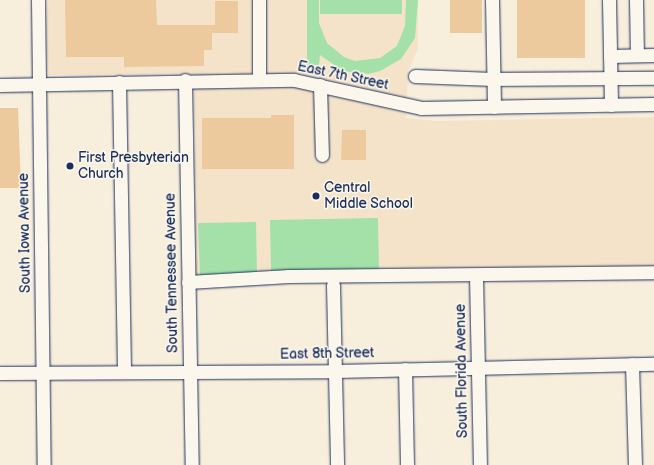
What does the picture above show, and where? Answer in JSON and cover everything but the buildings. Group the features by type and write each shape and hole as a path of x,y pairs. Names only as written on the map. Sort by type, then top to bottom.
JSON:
{"street":[{"name":"South Iowa Avenue","path":"38,0 44,465"},
{"path":"259,0 259,80"},
{"path":"492,0 494,107"},
{"path":"609,0 612,105"},
{"path":"636,0 637,55"},
{"path":"610,56 654,55"},
{"path":"416,76 493,79 654,78"},
{"name":"East 7th Street","path":"0,84 185,80 294,80 387,102 421,108 654,104"},
{"name":"South Tennessee Avenue","path":"185,80 192,465"},
{"path":"119,82 124,372"},
{"path":"320,85 322,155"},
{"path":"188,282 297,276 457,273 476,276 654,272"},
{"name":"South Florida Avenue","path":"476,276 480,465"},
{"path":"333,285 337,465"},
{"path":"632,364 635,465"},
{"name":"East 8th Street","path":"0,373 335,371 654,364"},
{"path":"405,369 407,465"}],"shaded area":[{"name":"Central Middle School","path":"47,0 418,0 418,49 408,71 406,118 438,121 654,117 654,268 196,279 194,74 48,75"}],"green space":[{"path":"307,0 319,0 319,23 327,43 344,57 355,61 380,58 397,46 405,26 406,0 418,0 415,38 401,59 380,71 368,74 343,71 320,55 319,65 307,65"},
{"path":"320,0 402,0 402,14 320,14"},
{"path":"378,218 379,271 271,273 270,220"},
{"path":"256,222 257,275 200,276 198,223"}],"place":[{"name":"First Presbyterian Church","path":"70,166"},
{"name":"Central Middle School","path":"316,196"}]}
